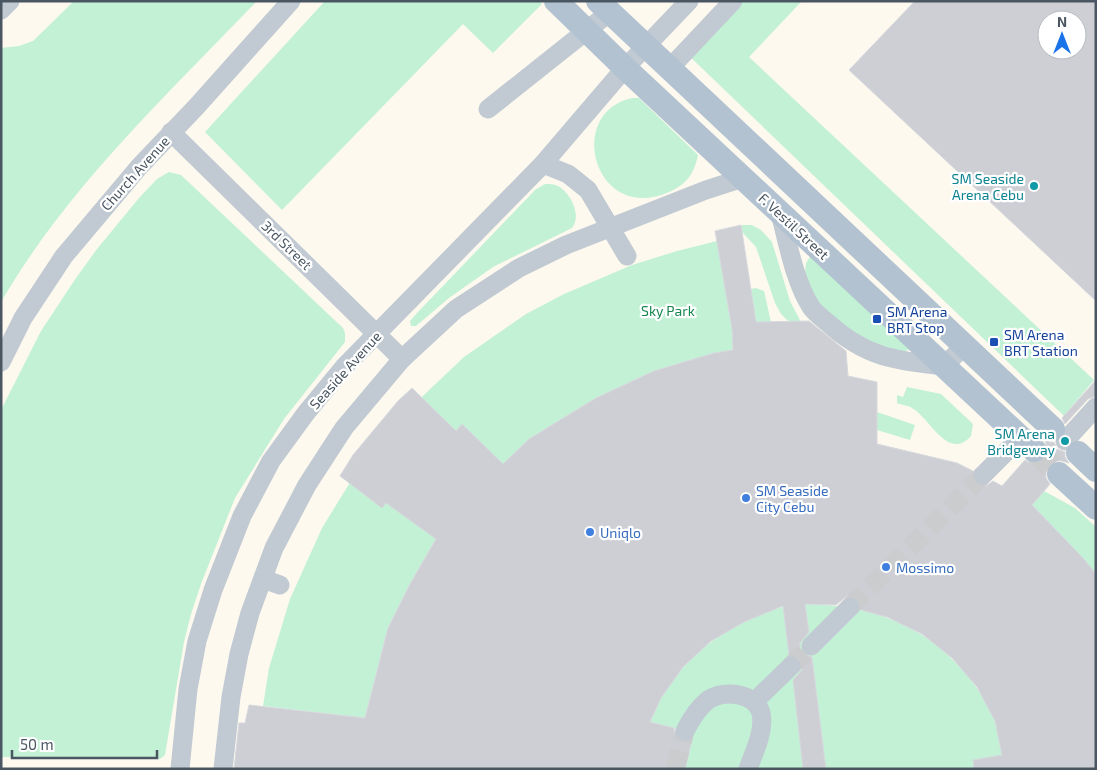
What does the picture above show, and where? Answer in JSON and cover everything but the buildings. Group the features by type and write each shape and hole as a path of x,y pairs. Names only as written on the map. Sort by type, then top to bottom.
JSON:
{"main road":[{"name":"F. Vestil Street","path":"556,1 625,68 1027,444"},
{"name":"F. Vestil Street","path":"604,7 1096,470"},
{"path":"1059,474 1096,508"}],"street":[{"path":"1,10 10,1"},
{"name":"Church Avenue","path":"1,362 23,318 64,256 106,203 292,1"},
{"name":"Seaside Avenue","path":"180,769 188,688 197,641 213,590 242,516 271,461 306,413 344,367 543,164 625,68 688,1"},
{"path":"669,68 732,1"},
{"path":"488,109 587,30 604,7"},
{"name":"3rd Street","path":"172,132 402,358"},
{"path":"543,164 568,174 588,190 612,227 627,256"},
{"path":"223,769 231,696 239,654 250,613 274,548 307,486 344,428 402,358 456,309 518,268 566,245 706,190 743,178"},
{"path":"780,213 799,281 812,308 841,335 874,354 902,362 944,366 964,346"},
{"path":"1065,441 1096,407"},
{"path":"982,475 1027,444"},
{"path":"263,579 280,585"},
{"path":"810,646 850,607"},
{"path":"755,701 791,666"},
{"path":"685,731 700,708 710,698 723,695 740,695 755,701 760,711 762,724 748,769"}],"shaded area":[{"path":"1,1 1096,1 1096,769 1,769"}],"green space":[{"path":"74,1 257,1 87,181 56,220 1,302 1,48 19,46 33,41"},
{"path":"325,1 539,1 542,4 493,53 463,24 282,210 205,132"},
{"path":"732,1 802,1 749,57 1094,380 1064,416 685,52"},
{"path":"632,98 639,98 698,155 689,178 681,186 669,192 643,198 622,193 607,181 597,163 594,143 599,124 611,108"},
{"path":"169,172 181,175 343,328 345,342 284,419 235,498 191,614 184,642 165,755 160,759 1,757 1,410 41,331 76,278 139,198 157,179"},
{"path":"545,184 558,186 571,199 576,217 572,228 493,267 449,298 416,326 411,326 410,321 417,313 535,190"},
{"path":"741,225 752,225 761,230 772,242 790,301 801,322 789,322 781,314 775,303 756,247 742,232"},
{"name":"Sky Park","path":"717,241 732,329 733,350 714,353 654,371 596,398 529,439 476,491 434,542 388,628 365,718 263,706 269,668 290,599 322,528 362,463 407,411 464,357 526,314 564,294 632,265"},
{"path":"811,255 910,349 904,352 863,341 818,304 807,284 805,272 806,263"},
{"path":"756,288 764,291 771,322 780,322 764,376 750,289"},
{"path":"907,387 941,394 973,424 971,436 963,443 955,444 940,436 919,413 910,407 897,403 897,395 903,397"},
{"path":"877,412 915,425 910,440 877,430"},
{"path":"1044,491 1075,508 1096,527 1096,574 1032,505"},
{"path":"805,604 829,605 873,613 913,629 931,641 965,673 982,696 996,726 1002,755 986,769 685,769 693,733 650,722 661,697 671,682 698,653 746,620 785,606"}],"tunnel":[{"path":"1034,450 1059,474"},
{"path":"850,607 983,475"},
{"path":"791,666 811,646"},
{"path":"675,769 685,731"}],"place":[{"name":"SM Seaside Arena Cebu","path":"1034,186"},
{"name":"SM Arena BRT Stop","path":"877,319"},
{"name":"SM Arena BRT Station","path":"994,342"},
{"name":"SM Arena Bridgeway","path":"1065,441"},
{"name":"SM Seaside City Cebu","path":"746,498"},
{"name":"Uniqlo","path":"590,532"},
{"name":"Mossimo","path":"886,567"}]}
